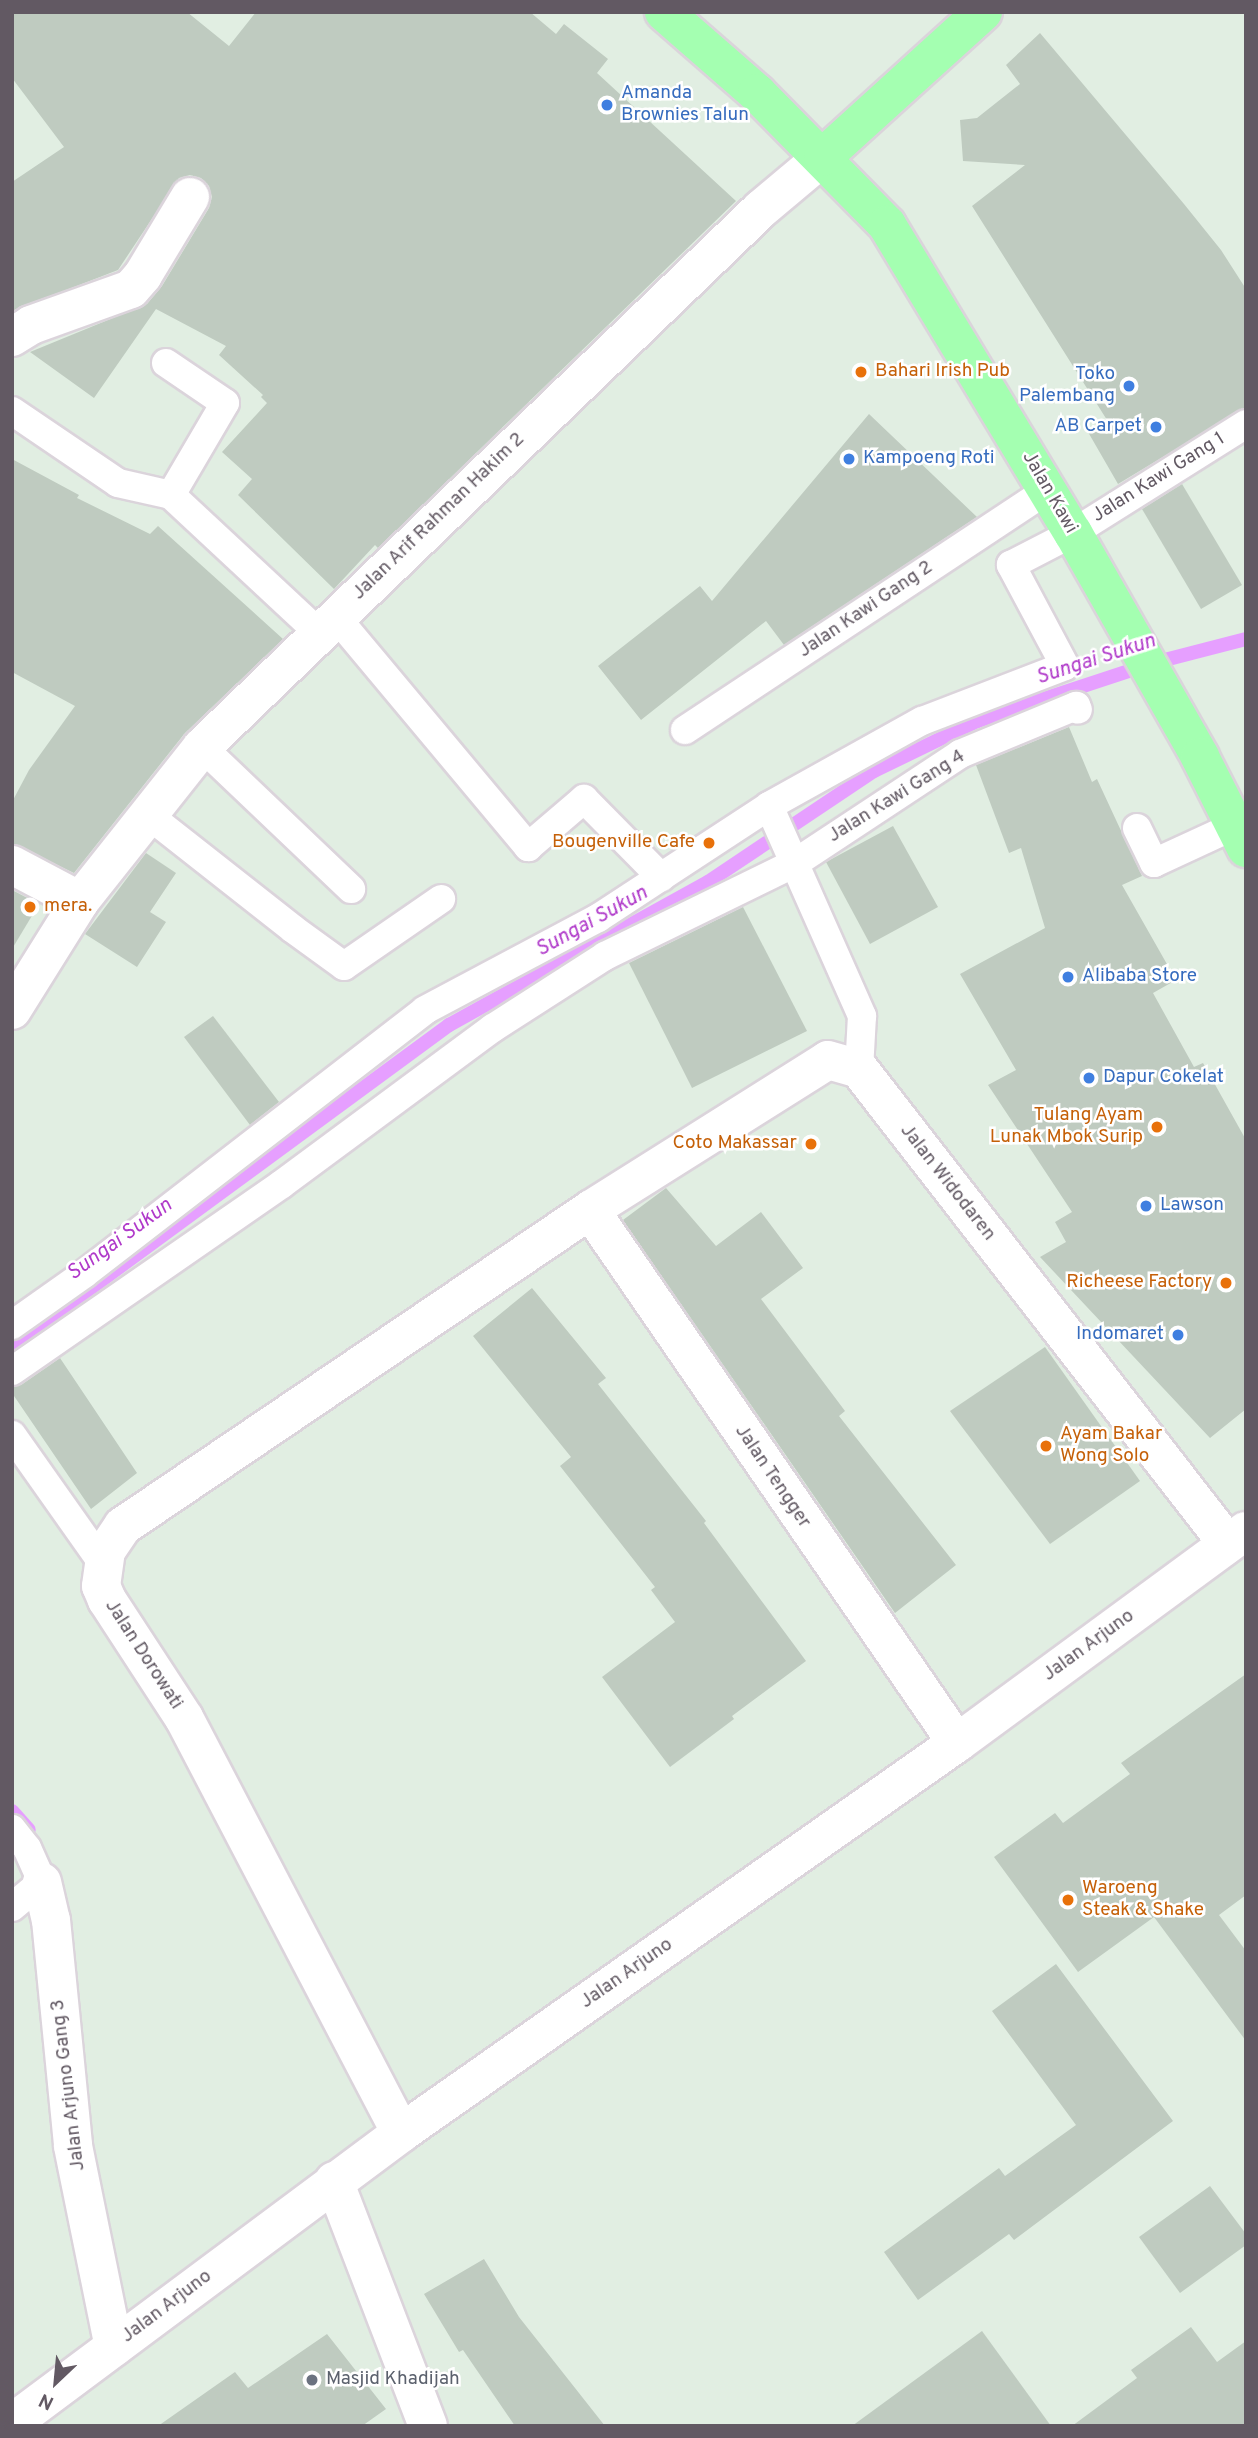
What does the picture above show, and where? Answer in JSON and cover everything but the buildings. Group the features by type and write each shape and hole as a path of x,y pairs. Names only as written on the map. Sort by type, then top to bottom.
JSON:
{"main road":[{"name":"Jalan Kawi","path":"664,12 757,93 823,157 887,225 1048,489 1199,757 1240,837"},
{"path":"823,157 983,12"}],"street":[{"name":"Jalan Arif Rahman Hakim 2","path":"12,1010 80,901 202,747 761,209 823,157"},
{"path":"16,327 131,289 143,275 190,197"},
{"path":"12,865 80,901"},
{"path":"103,1564 107,1546 123,1526 590,1210 814,1067 828,1060 859,1069"},
{"name":"Jalan Widodaren","path":"859,1069 1237,1538"},
{"name":"Jalan Tengger","path":"590,1210 957,1743"},
{"name":"Jalan Arjuno","path":"12,2423 334,2181 957,1743 1237,1538"},
{"name":"Jalan Dorowati","path":"103,1564 101,1586 107,1600 190,1729 401,2133"},
{"name":"Jalan Arjuno Gang 3","path":"42,1882 51,1920 74,2146 114,2347"},
{"path":"334,2181 428,2426"}],"lane":[{"path":"166,363 225,403 171,495"},
{"path":"12,411 118,483 171,495 327,625 528,847 584,799 661,877"},
{"name":"Jalan Kawi Gang 1","path":"769,806 922,721 1065,666 1012,565 1082,548 1246,424"},
{"name":"Jalan Kawi Gang 2","path":"685,730 1048,489"},
{"name":"Jalan Kawi Gang 4","path":"12,1371 282,1184 493,1028 606,956 795,863 960,754 1076,706 1078,710"},
{"path":"202,747 351,889"},
{"path":"12,1325 95,1265 425,1010 598,918 769,806 862,1016 859,1069"},
{"path":"147,814 344,966 440,899"},
{"path":"1137,828 1154,863 1240,837"},
{"path":"12,1435 103,1564"},
{"name":"Jalan Arjuno Gang 3","path":"12,1829 27,1848 42,1882"},
{"path":"12,1906 42,1882"}],"waterway":[{"name":"Sungai Sukun","path":"12,1346 449,1025 708,882 874,771 977,721 1153,663 1246,639"},
{"path":"12,1811 29,1830"}],"place":[{"name":"Amanda Brownies Talun","path":"607,105"},
{"name":"Bahari Irish Pub","path":"861,372"},
{"name":"Toko Palembang","path":"1129,386"},
{"name":"AB Carpet","path":"1156,427"},
{"name":"Kampoeng Roti","path":"849,459"},
{"name":"Bougenville Cafe","path":"709,843"},
{"name":"mera.","path":"30,907"},
{"name":"Alibaba Store","path":"1068,977"},
{"name":"Dapur Cokelat","path":"1089,1078"},
{"name":"Tulang Ayam Lunak Mbok Surip","path":"1157,1127"},
{"name":"Coto Makassar","path":"811,1144"},
{"name":"Lawson","path":"1146,1206"},
{"name":"Richeese Factory","path":"1226,1283"},
{"name":"Indomaret","path":"1178,1335"},
{"name":"Ayam Bakar Wong Solo","path":"1046,1446"},
{"name":"Waroeng Steak & Shake","path":"1068,1900"},
{"name":"Masjid Khadijah","path":"312,2380"}]}
